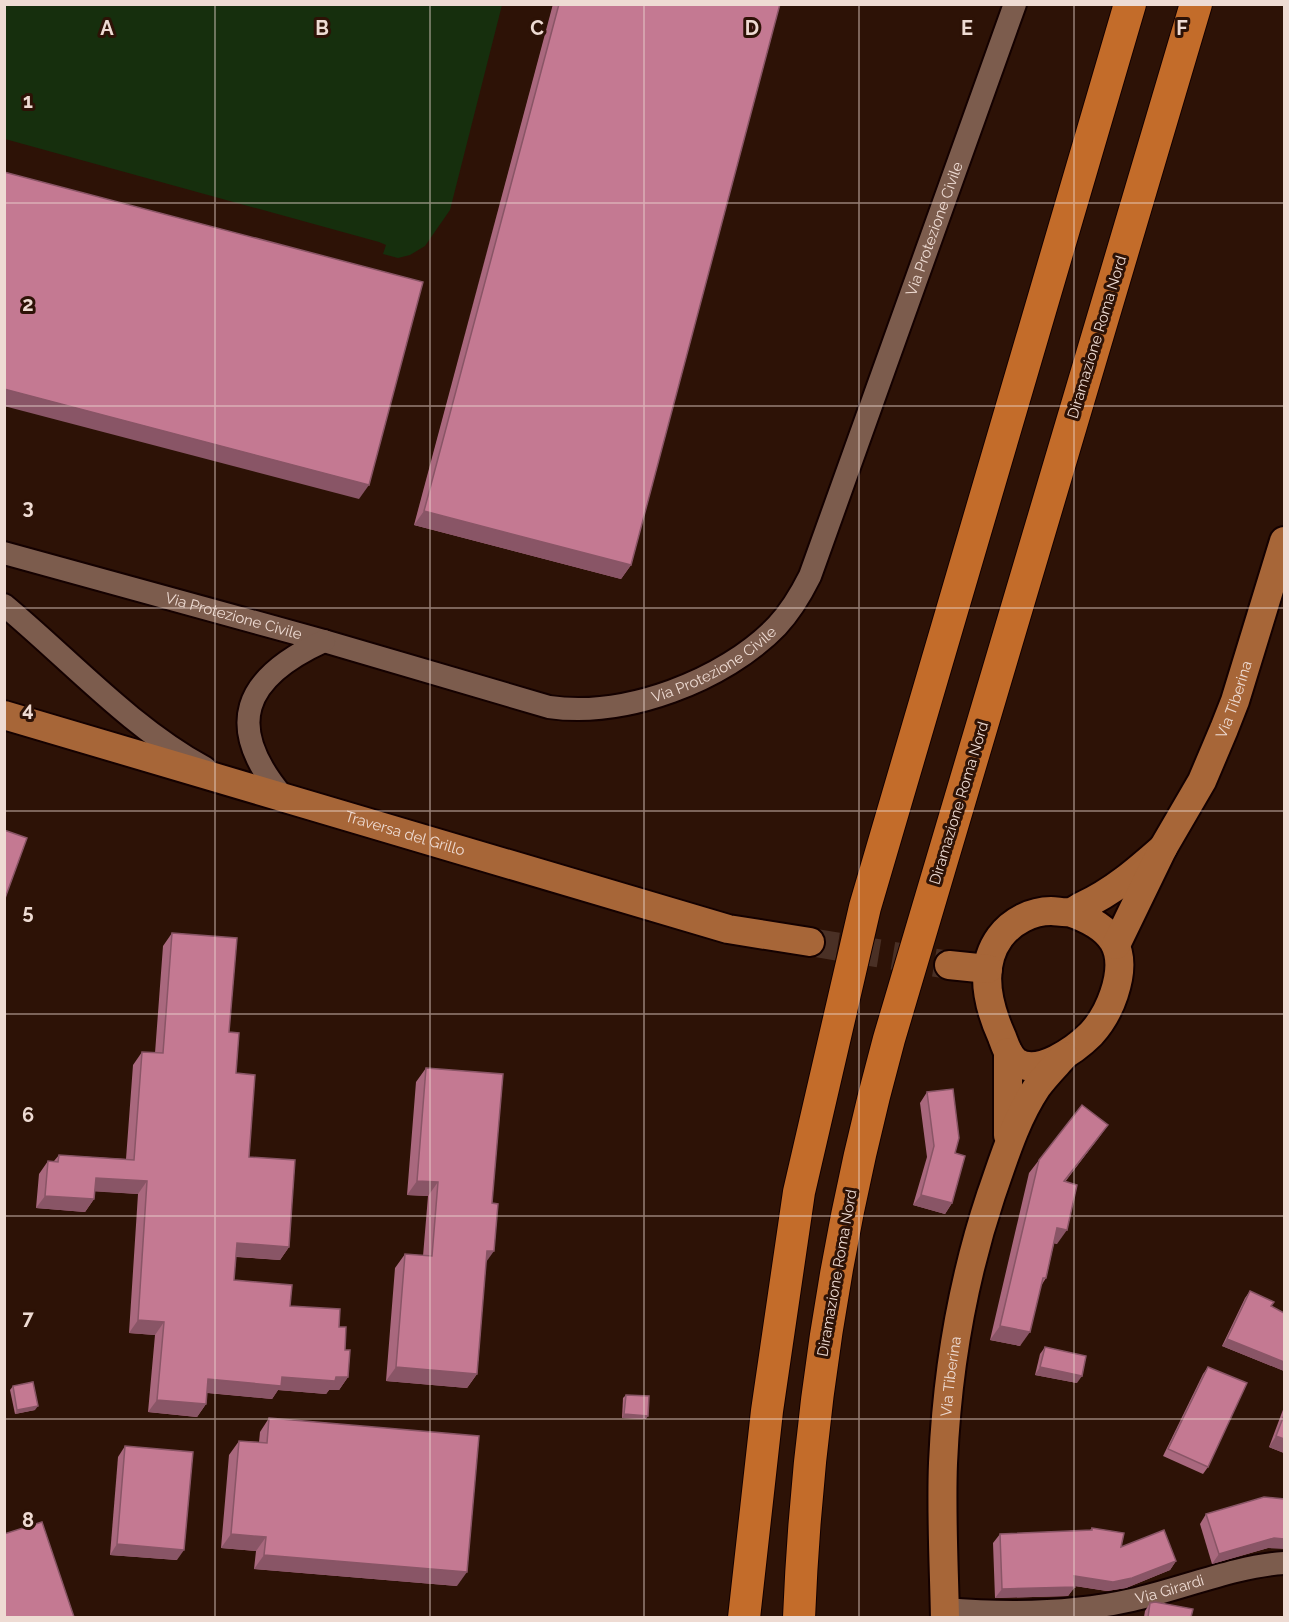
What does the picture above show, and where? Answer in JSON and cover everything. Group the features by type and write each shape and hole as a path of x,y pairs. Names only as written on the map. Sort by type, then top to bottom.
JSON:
{"highway":[{"path":"744,1617 770,1390 799,1192 859,930 1130,4"},
{"name":"Diramazione Roma Nord","path":"799,1617 814,1416 837,1264 855,1170 889,1039 1196,4"}],"main road":[{"name":"Via Tiberina","path":"1116,945 1163,848 1202,781 1224,729 1235,701 1284,541"},
{"name":"Traversa del Grillo","path":"4,715 728,929 810,942"},
{"name":"Via Tiberina","path":"1064,1056 1032,1066 1016,1061 1008,1052 989,1003 988,969 993,950 1000,937 1014,924 1040,912 1069,912 1090,903 1121,883 1163,848"},
{"name":"Via Tiberina","path":"945,1613 943,1466 946,1424 956,1333 977,1237 1008,1143 1020,1116 1037,1088 1064,1056 1093,1032 1110,1005 1120,969 1116,945 1106,933 1096,924 1069,912"},
{"path":"949,965 988,969"},
{"name":"Via Tiberina","path":"1008,1052 1008,1143"}],"street":[{"name":"Via Protezione Civile","path":"4,553 324,640 533,704 562,709 602,709 636,703 691,683 718,669 749,649 776,627 791,609 810,576 1015,4"},
{"path":"4,605 124,711 171,747 233,783"},
{"path":"284,798 271,783 257,759 248,731 248,717 255,695 270,674 295,655 324,640"},
{"name":"Via Girardi","path":"945,1613 1095,1607 1131,1600 1240,1571 1284,1563"}],"green space":[{"path":"4,5 502,5 450,210 425,246 410,255 398,258 383,254 386,245 379,242 5,139"}],"building":[{"path":"559,4 780,4 631,565 424,511"},
{"path":"4,172 423,282 369,485 4,389"},
{"path":"4,830 27,838 4,901"},
{"path":"172,933 237,938 229,1032 239,1033 236,1073 255,1075 249,1157 295,1160 289,1247 237,1243 234,1280 292,1285 290,1306 340,1309 339,1327 346,1327 345,1350 350,1350 348,1377 336,1377 335,1381 282,1377 281,1386 208,1379 206,1404 157,1400 164,1322 138,1320 147,1181 96,1178 94,1199 45,1196 48,1161 58,1162 59,1155 134,1160 142,1052 163,1053"},
{"path":"426,1068 503,1074 492,1203 498,1204 494,1251 487,1251 477,1374 396,1367 405,1254 432,1256 438,1182 417,1181"},
{"path":"953,1089 959,1138 955,1153 965,1156 952,1203 921,1195 934,1146 927,1092"},
{"path":"1082,1105 1108,1125 1064,1181 1077,1185 1067,1230 1057,1228 1046,1278 1043,1278 1030,1332 1000,1326 1039,1160"},
{"path":"1250,1291 1274,1302 1271,1306 1284,1313 1284,1362 1227,1339"},
{"path":"1045,1347 1086,1356 1082,1376 1040,1367"},
{"path":"1208,1367 1247,1383 1208,1467 1168,1449"},
{"path":"33,1382 38,1406 17,1410 13,1386"},
{"path":"626,1395 649,1396 648,1416 624,1414"},
{"path":"1284,1415 1284,1439 1276,1436"},
{"path":"269,1418 479,1436 467,1572 264,1555 266,1537 231,1534 239,1441 267,1443"},
{"path":"125,1446 193,1452 184,1550 117,1544"},
{"path":"1264,1497 1284,1499 1284,1539 1274,1538 1219,1554 1206,1514"},
{"path":"42,1522 74,1617 4,1617 4,1534"},
{"path":"1092,1528 1124,1533 1121,1547 1164,1530 1176,1561 1132,1578 1113,1582 1074,1576 1075,1587 1002,1589 1000,1534 1092,1530"},
{"path":"1150,1603 1193,1609 1191,1617 1148,1617"}],"tunnel":[{"path":"810,942 949,965"}]}
